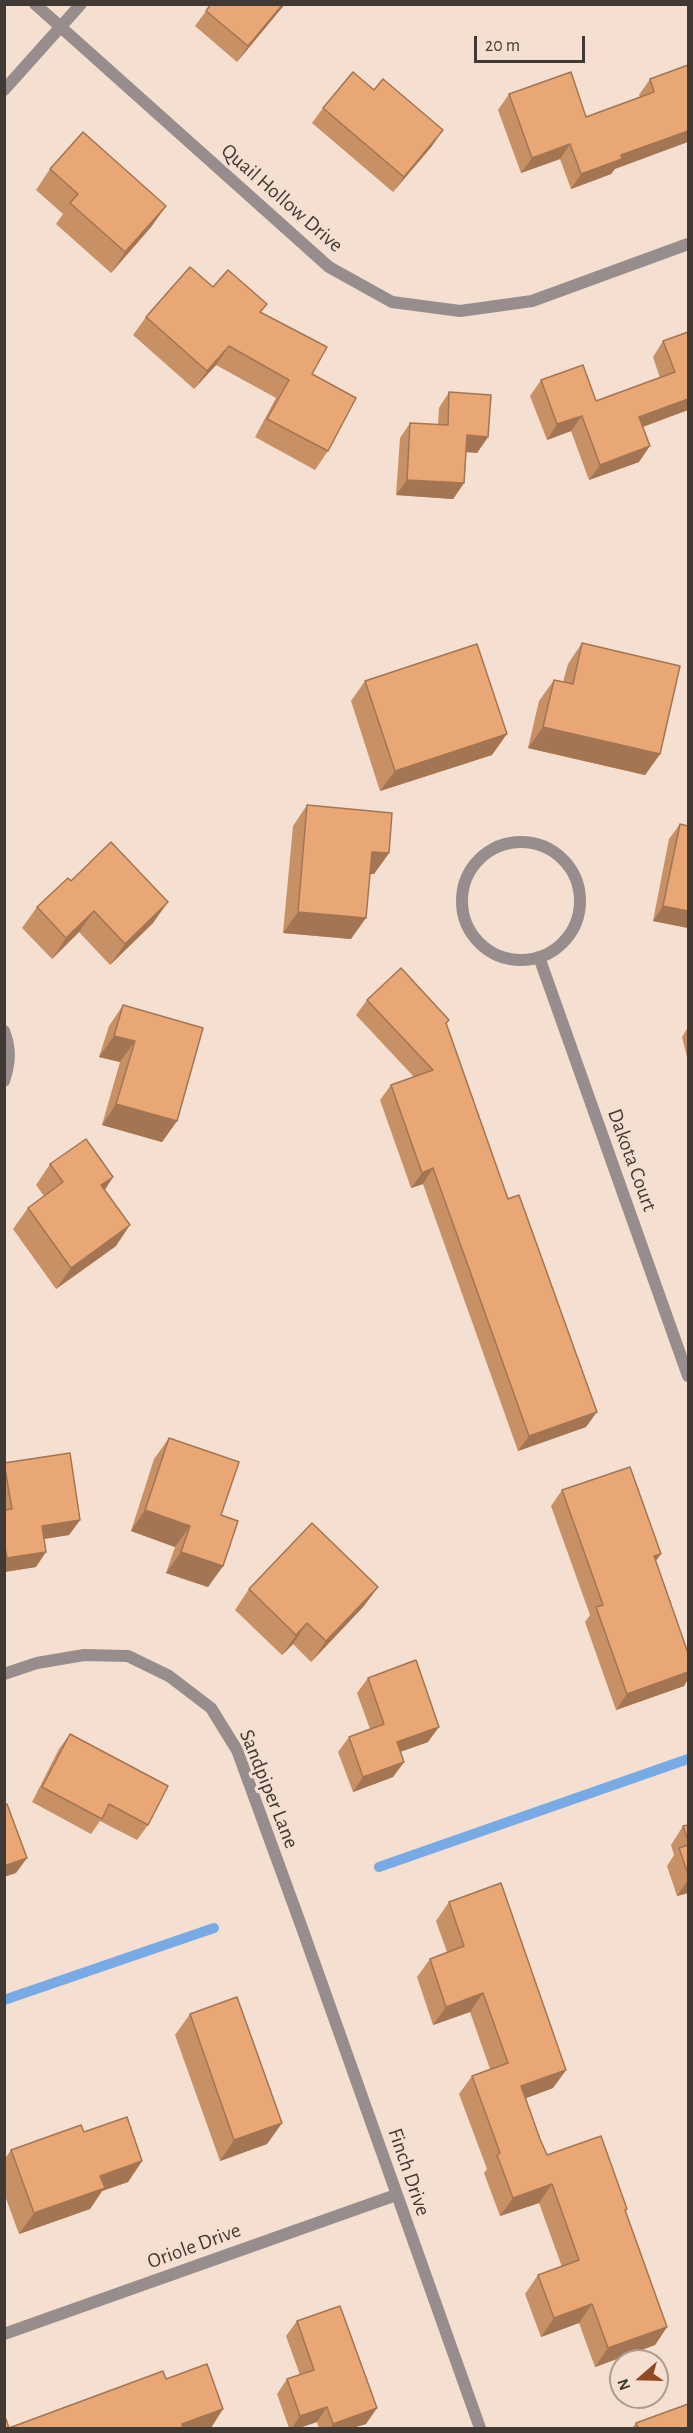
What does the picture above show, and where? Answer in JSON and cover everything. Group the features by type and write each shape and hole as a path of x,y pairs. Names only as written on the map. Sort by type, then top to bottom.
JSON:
{"street":[{"name":"Quail Hollow Drive","path":"35,4 329,267 392,302 460,312 532,301 688,244"},
{"path":"4,90 81,4"},
{"path":"524,842 552,850 566,862 576,879 580,898 578,917 574,926 570,934 556,948 539,957 520,960 500,957 483,946 471,931 463,913 462,893 468,874 480,858 496,847 524,842"},
{"name":"Dakota Court","path":"539,957 688,1376"},
{"path":"4,1031 9,1043 10,1064 4,1081"},
{"name":"Sandpiper Lane","path":"4,1674 37,1663 84,1654 128,1656 169,1676 212,1708 237,1750 302,1928"},
{"name":"Finch Drive","path":"302,1928 480,2428"},
{"name":"Oriole Drive","path":"4,2334 396,2195"}],"building":[{"path":"211,4 283,4 248,46 206,11"},
{"path":"688,65 688,131 621,155 622,159 581,174 570,144 532,158 509,94 571,72 586,117 654,92 650,79"},
{"path":"353,72 374,90 383,79 443,130 404,177 323,108"},
{"path":"83,132 166,206 125,252 70,203 78,194 50,169"},
{"path":"190,267 213,287 228,270 267,304 260,312 327,347 312,374 356,398 328,451 267,419 289,380 229,346 207,371 146,317"},
{"path":"688,332 688,399 639,417 650,446 600,465 582,416 557,424 541,380 583,365 596,401 675,372 663,341"},
{"path":"449,392 491,395 488,437 467,435 464,483 407,480 410,423 448,425"},
{"path":"582,643 680,666 660,754 543,727 554,680 573,684"},
{"path":"477,644 507,734 395,771 365,681"},
{"path":"307,805 392,813 389,853 372,852 366,918 298,912"},
{"path":"680,824 688,826 688,911 663,906"},
{"path":"111,842 168,902 125,944 94,911 66,938 37,907 68,878 71,881"},
{"path":"401,968 449,1020 446,1023 508,1199 519,1195 597,1412 529,1436 433,1168 422,1173 391,1085 433,1070 367,1000"},
{"path":"123,1005 203,1028 177,1121 116,1104 135,1041 114,1036"},
{"path":"86,1139 113,1177 101,1185 130,1225 71,1268 28,1208 63,1182 50,1164"},
{"path":"169,1438 239,1462 221,1515 238,1521 223,1566 181,1552 190,1526 145,1510"},
{"path":"70,1453 80,1520 42,1526 46,1552 7,1558 4,1541 4,1510 12,1509 4,1463"},
{"path":"630,1467 661,1554 654,1556 688,1653 688,1672 627,1694 596,1607 603,1605 562,1490"},
{"path":"312,1523 378,1587 326,1641 307,1623 296,1635 249,1589"},
{"path":"416,1660 439,1727 397,1742 404,1762 363,1777 349,1737 384,1724 368,1678"},
{"path":"70,1734 168,1786 148,1825 109,1804 102,1819 42,1787"},
{"path":"4,1804 7,1804 27,1858 4,1866"},
{"path":"688,1825 688,1840 683,1826"},
{"path":"688,1845 688,1874 679,1848"},
{"path":"501,1883 566,2070 521,2086 540,2139 547,2155 601,2136 667,2327 608,2348 592,2304 554,2318 538,2275 579,2260 552,2184 513,2198 497,2155 500,2153 472,2076 508,2063 483,1993 446,2007 430,1959 464,1946 449,1902"},
{"path":"237,1997 282,2123 234,2140 190,2014"},
{"path":"127,2117 142,2161 100,2176 105,2188 34,2213 11,2150 81,2125 84,2132"},
{"path":"340,2306 377,2408 333,2424 327,2407 300,2416 287,2379 314,2370 297,2321"},
{"path":"207,2364 223,2409 182,2424 183,2428 9,2428 163,2371 166,2379"},
{"path":"688,2404 688,2428 638,2428 636,2423"},
{"path":"6,2419 9,2428 4,2428"}],"waterway":[{"path":"379,1867 688,1759"},
{"path":"4,2000 214,1928"}]}
